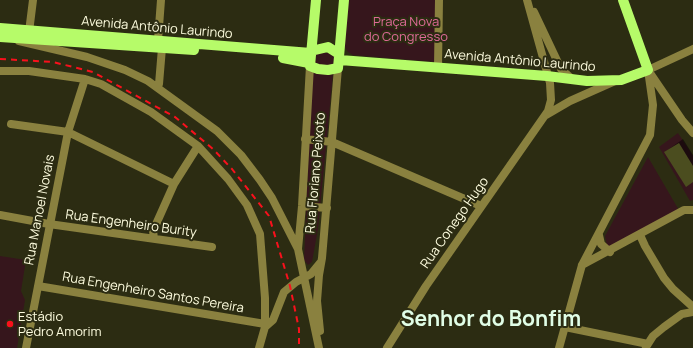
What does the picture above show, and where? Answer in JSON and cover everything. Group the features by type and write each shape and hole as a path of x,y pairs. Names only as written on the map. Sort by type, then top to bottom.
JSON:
{"main road":[{"name":"Rua Floriano Peixoto","path":"310,64 316,0"},
{"name":"Rua Floriano Peixoto","path":"339,60 344,0"},
{"path":"623,0 648,70"},
{"name":"Avenida Antônio Laurindo","path":"1,34 29,32 160,44 294,59 310,64"},
{"name":"Avenida Antônio Laurindo","path":"1,34 311,52"},
{"path":"310,64 318,70 328,70 339,60 328,47 311,52"},
{"name":"Avenida Antônio Laurindo","path":"339,60 547,76 573,80 621,80 648,70"}],"street":[{"path":"29,32 33,0"},
{"path":"157,87 159,84 161,0"},
{"path":"438,67 439,0"},
{"path":"528,0 550,83 551,95 546,115"},
{"path":"528,0 562,69 573,80"},
{"path":"1,34 101,61 142,78 217,130 232,144 272,198 298,249"},
{"path":"648,70 693,49"},
{"name":"Rua Floriano Peixoto","path":"322,348 318,301 319,274 327,208 339,60"},
{"name":"Rua Floriano Peixoto","path":"310,64 302,206 298,249 319,348"},
{"path":"648,70 682,120 693,133"},
{"path":"559,348 582,265 650,135 653,105 648,70"},
{"path":"0,71 29,71 85,79 101,84 152,112 198,146 228,179 253,215 262,246 265,298 265,326 259,348"},
{"name":"Rua Manoel Novais","path":"26,348 68,132 85,79"},
{"path":"546,115 570,101 617,80"},
{"name":"Rua Conego Hugo","path":"387,348 426,286 546,115"},
{"path":"11,124 68,132 174,184"},
{"path":"305,139 332,142 481,206"},
{"path":"154,238 153,231 174,184 198,146"},
{"path":"302,206 327,208"},
{"path":"582,265 610,252 684,210 693,210"},
{"name":"Rua Engenheiro Burity","path":"0,215 49,224 212,247"},
{"path":"598,235 601,244 610,252"},
{"path":"640,235 664,278 673,289 693,307"},
{"path":"265,326 273,320 284,292 296,282 311,274 322,258"},
{"name":"Rua Engenheiro Santos Pereira","path":"38,286 265,326"},
{"path":"565,327 647,346 669,323 682,314 693,312"}],"green space":[{"name":"Praça Nova do Congresso","path":"347,0 437,0 436,62 353,55 348,52 343,44"},
{"name":"Praça Nova do Congresso","path":"313,53 335,53 318,229 312,262 308,265 304,260"},
{"path":"678,133 693,156 693,200 690,201 659,147"},
{"path":"648,157 680,212 612,248 607,246 605,236"},
{"name":"Estádio Pedro Amorim","path":"0,256 26,260 21,291 25,300 17,348 0,348"}],"building":[{"path":"679,143 693,166 693,182 686,187 664,152"}],"railway":[{"path":"0,59 53,62 93,72 175,117 213,149 232,169 269,216 290,286 299,329 299,348"}],"place":[{"name":"Estádio Pedro Amorim","path":"10,324"}],"district":[{"name":"Senhor do Bonfim","path":"491,320"}]}
